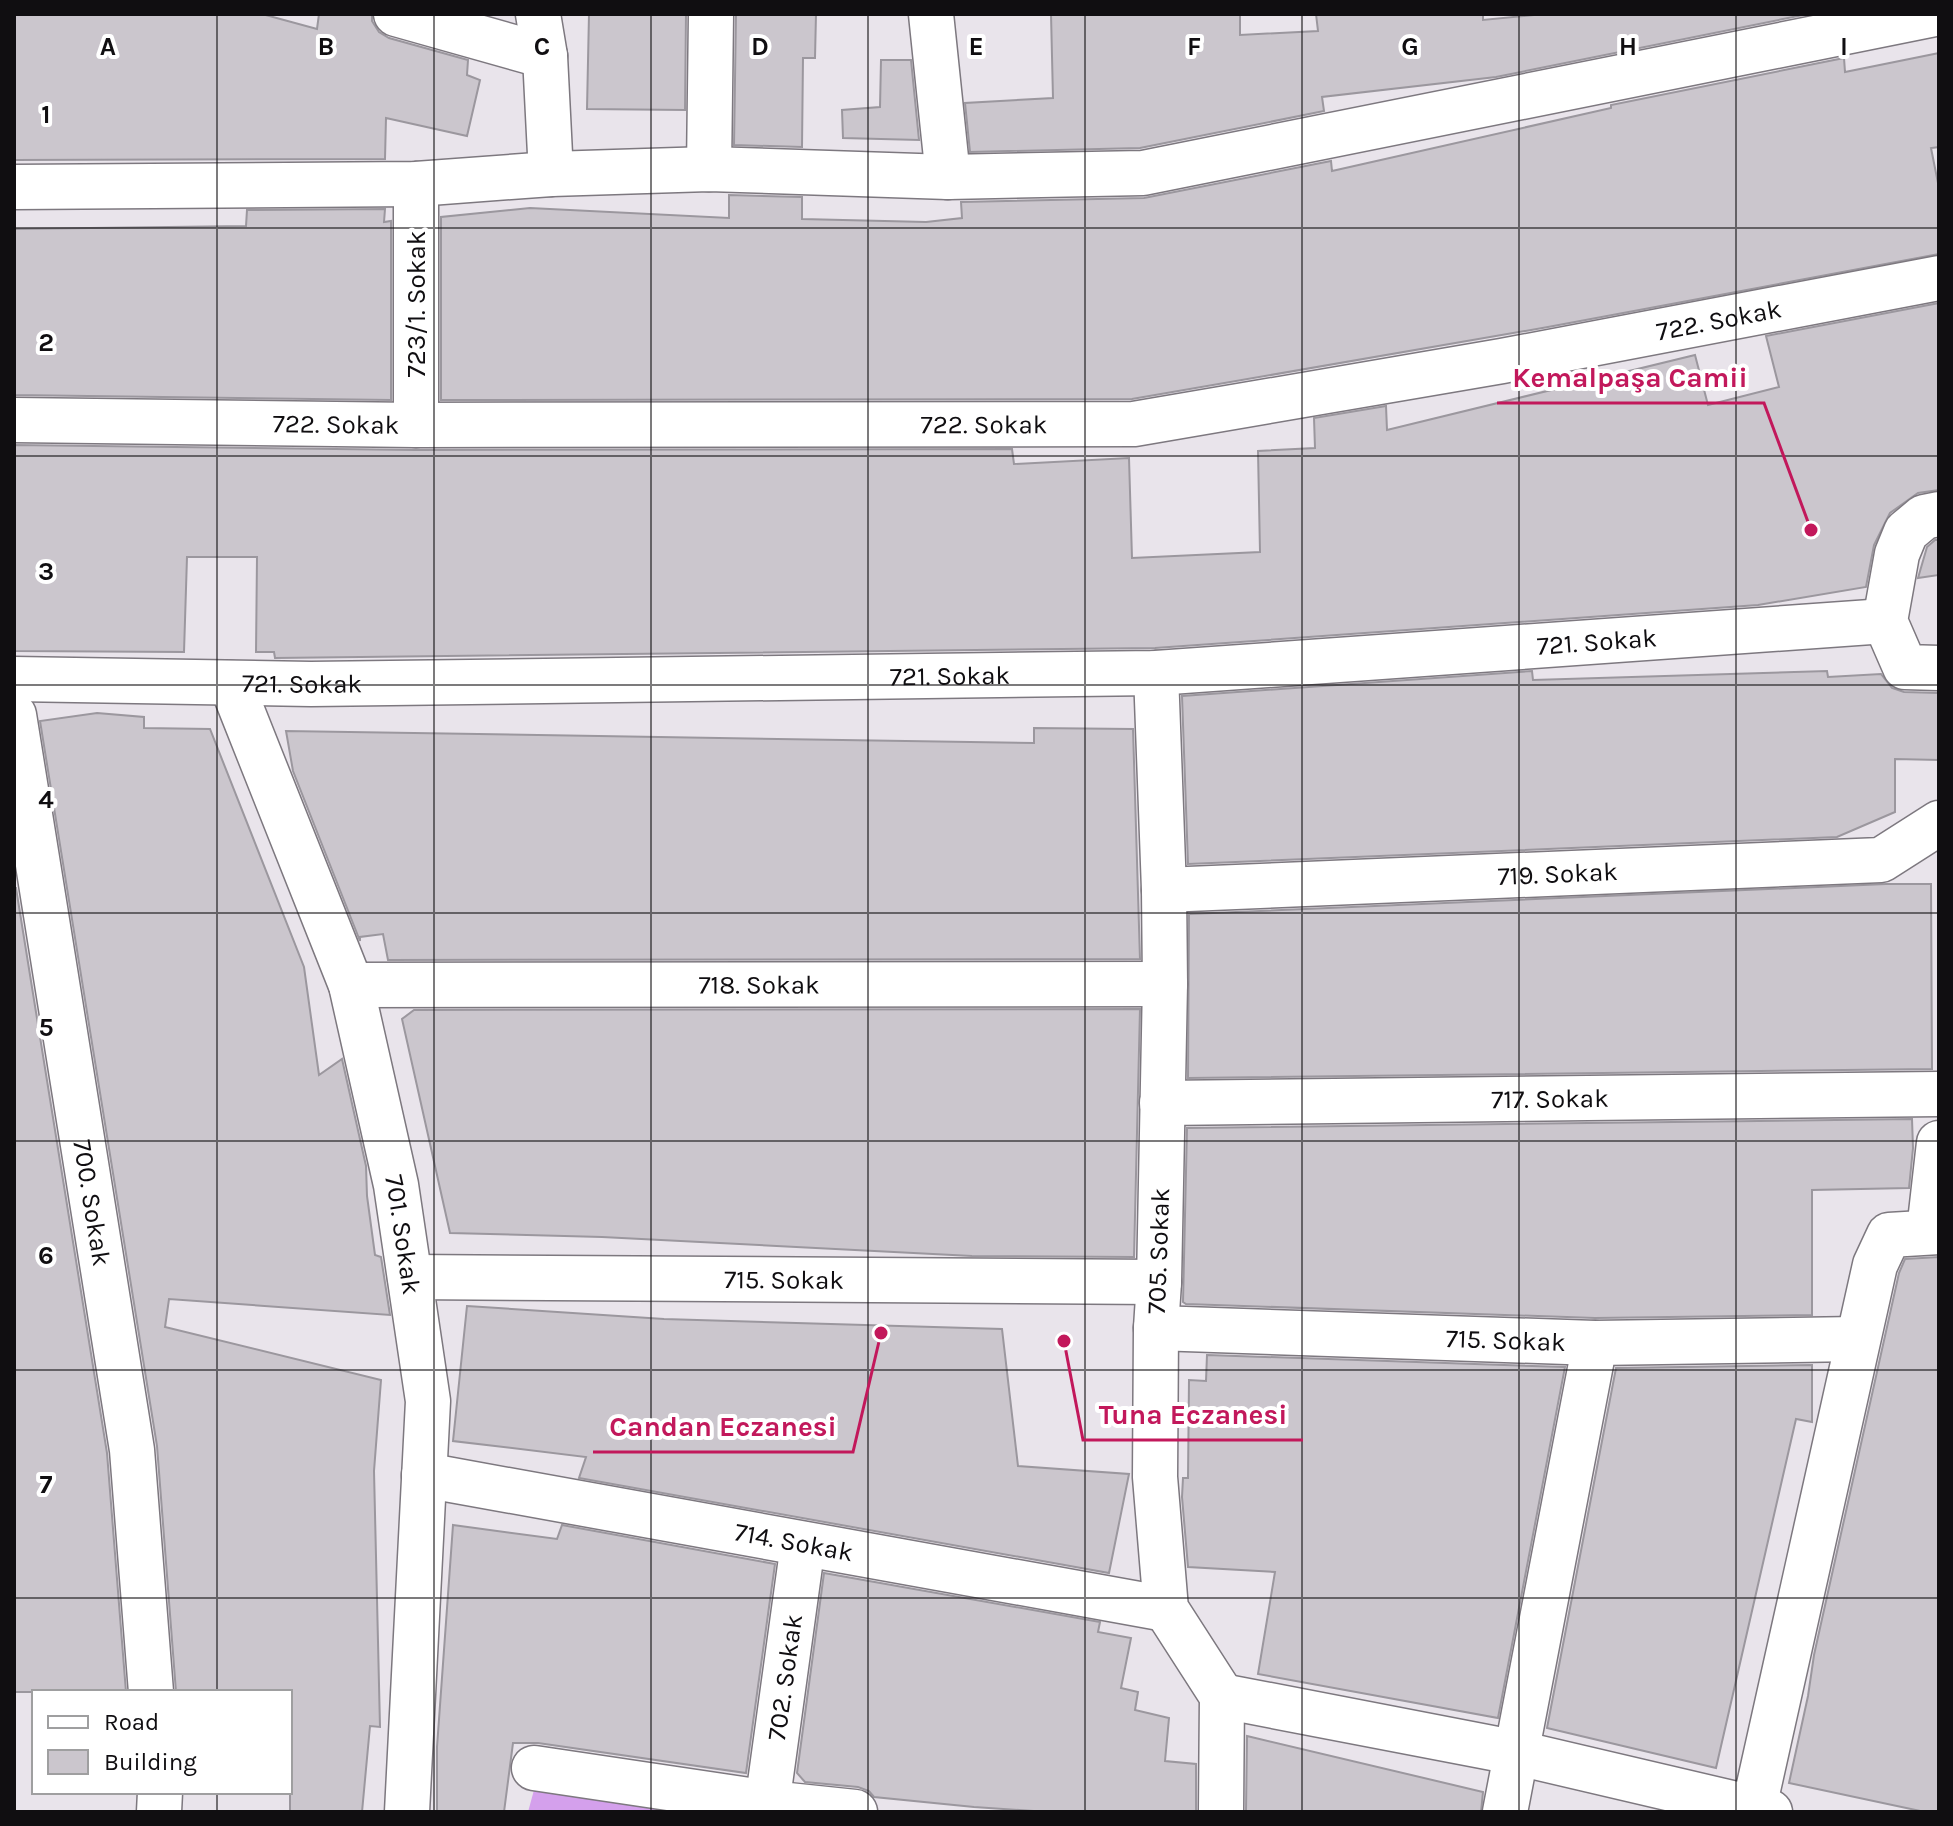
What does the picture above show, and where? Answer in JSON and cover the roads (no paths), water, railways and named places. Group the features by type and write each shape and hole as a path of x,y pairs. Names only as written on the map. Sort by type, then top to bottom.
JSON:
{"street":[{"path":"396,14 545,56"},
{"path":"538,14 545,56 551,174"},
{"path":"709,169 711,14"},
{"path":"931,14 948,177"},
{"path":"14,187 416,184 551,174 709,169 948,177 1143,173 1935,14"},
{"name":"723/1. Sokak","path":"416,184 416,425"},
{"name":"722. Sokak","path":"14,420 416,425 1134,424 1502,361 1939,278"},
{"path":"1939,514 1924,517 1906,532 1897,554 1885,621 1905,667 1939,668"},
{"name":"721. Sokak","path":"14,679 231,683 1156,673 1885,621"},
{"name":"705. Sokak","path":"1156,673 1165,984 1155,1477 1166,1609 1222,1696"},
{"name":"701. Sokak","path":"231,683 351,985 396,1185 428,1401 407,1812"},
{"name":"700. Sokak","path":"14,715 132,1450 151,1690"},
{"name":"719. Sokak","path":"1164,890 1881,860 1939,823"},
{"name":"718. Sokak","path":"351,985 1165,984"},
{"name":"717. Sokak","path":"1162,1103 1939,1094"},
{"path":"1221,1812 1222,1696 1518,1753 1759,1811 1875,1265 1889,1235 1934,1232 1939,1143"},
{"name":"715. Sokak","path":"410,1277 1159,1282"},
{"name":"715. Sokak","path":"1156,1328 1595,1343 1857,1339"},
{"path":"1505,1812 1595,1343"},
{"name":"714. Sokak","path":"424,1475 1166,1609"},
{"name":"702. Sokak","path":"768,1807 803,1544"},
{"path":"534,1768 768,1807 855,1812"}],"place":[{"name":"Kemalpaşa Camii","path":"1811,530"},
{"name":"Candan Eczanesi","path":"881,1333"},
{"name":"Tuna Eczanesi","path":"1064,1341"}]}
